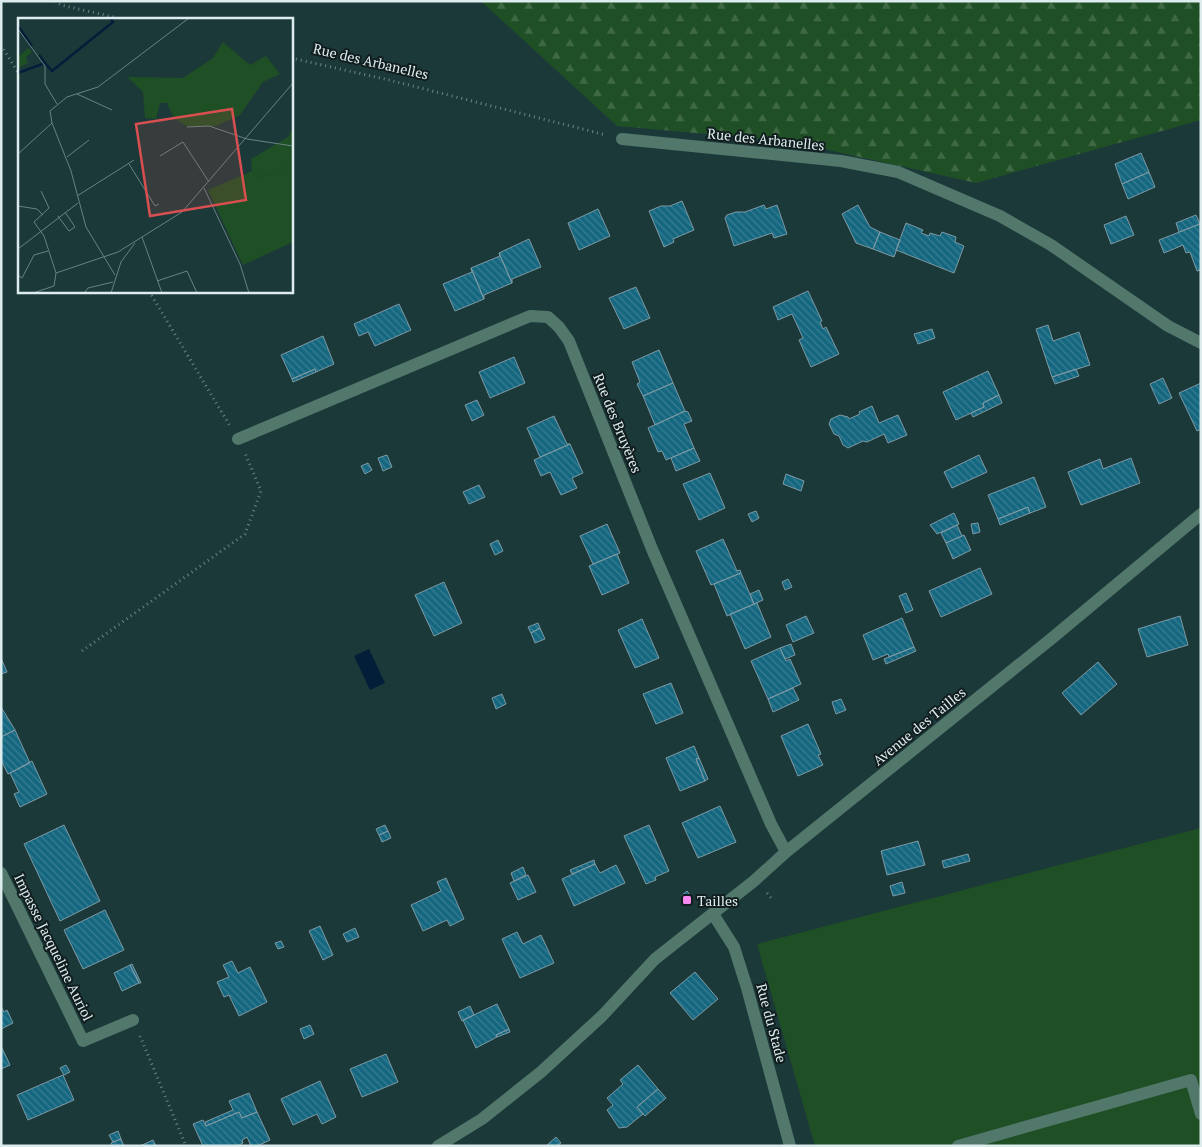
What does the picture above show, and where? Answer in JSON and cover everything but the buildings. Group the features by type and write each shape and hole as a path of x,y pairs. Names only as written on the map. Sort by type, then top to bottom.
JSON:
{"street":[{"name":"Rue des Arbanelles","path":"622,139 841,161 898,172 1000,216 1051,245 1168,326 1201,343"},
{"name":"Rue des Bruyères","path":"238,439 530,316 548,317 559,327 569,341 652,549 771,824 786,852"},
{"name":"Avenue des Tailles","path":"438,1146 482,1119 541,1072 602,1016 655,960 1051,639 1201,514"},
{"name":"Impasse Jacqueline Auriol","path":"1,873 83,1041 133,1020"},
{"name":"Rue du Stade","path":"713,914 734,947 790,1146"},
{"path":"958,1146 1191,1080 1201,1114"}],"path":[{"path":"55,1 61,5 118,18"},
{"path":"1,45 18,72"},
{"name":"Rue des Arbanelles","path":"292,58 389,80 622,139"},
{"path":"82,652 245,534 261,491 238,439 150,292"},
{"path":"133,1020 186,1146"}],"green space":[{"path":"481,1 1201,1 1201,120 976,183 788,141 617,126"},
{"path":"1201,828 1201,1146 815,1146 757,944"}],"water":[{"path":"369,649 385,683 370,690 354,656"}],"place":[{"name":"Tailles","path":"687,900"}]}
